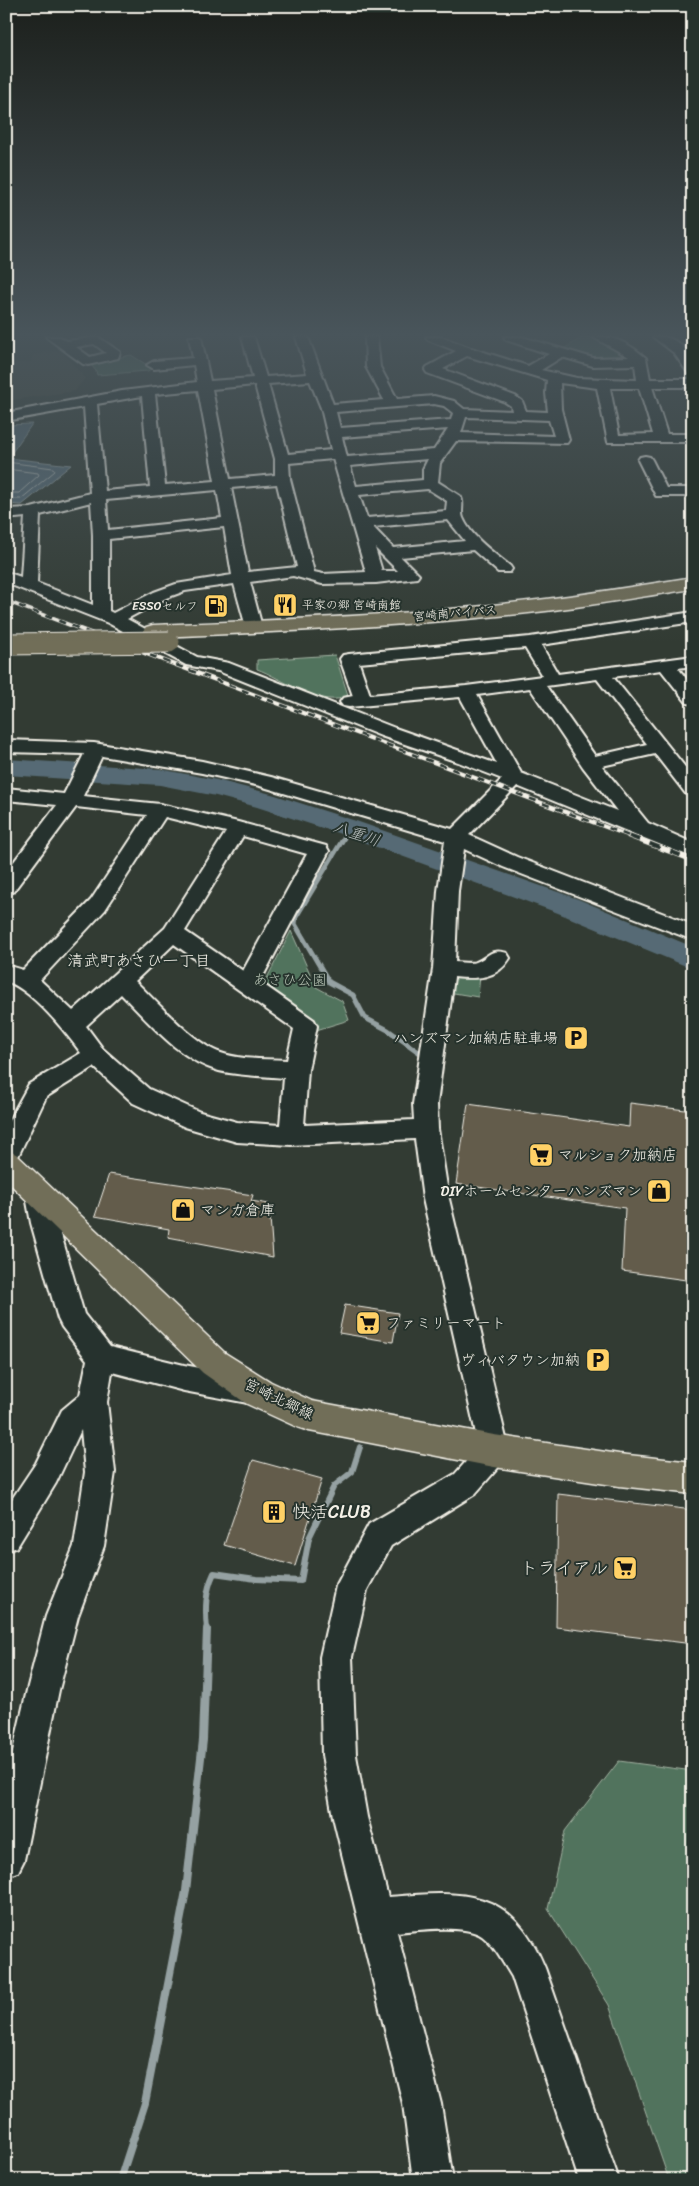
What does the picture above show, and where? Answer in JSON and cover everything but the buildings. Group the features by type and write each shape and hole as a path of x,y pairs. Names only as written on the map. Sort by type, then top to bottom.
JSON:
{"main road":[{"name":"宮崎南バイパス","path":"6,633 161,637 254,627 383,620 546,605 693,583"},
{"name":"宮崎南バイパス","path":"6,644 415,628 555,615 693,597"},
{"name":"宮崎北郷線","path":"6,1162 39,1196 214,1363 259,1393 309,1416 494,1452 619,1470 693,1478"}],"street":[{"path":"93,439 108,617"},
{"path":"153,439 158,490"},
{"path":"214,439 241,578 254,627"},
{"path":"277,439 282,459 283,480 308,576"},
{"path":"336,439 350,491 361,519 376,578"},
{"path":"431,484 429,474 431,464 448,439"},
{"path":"282,459 439,454"},
{"path":"645,460 661,493 693,492"},
{"path":"6,514 33,512 58,504 98,496 283,480"},
{"path":"350,491 431,484 455,499 454,515 476,545 504,570"},
{"path":"29,585 33,512"},
{"path":"361,519 454,515"},
{"path":"108,617 182,587 241,578 294,571 322,580 411,575 388,553 361,519"},
{"path":"101,535 231,522"},
{"path":"388,553 476,545"},
{"path":"6,577 108,617 192,661 223,668 514,778 642,828 693,851"},
{"path":"363,700 349,659 530,642 693,617"},
{"path":"530,642 544,681 590,763 642,828"},
{"path":"332,710 342,703 363,700 466,691 693,661"},
{"path":"666,665 693,699"},
{"path":"602,674 660,747 690,781"},
{"path":"466,691 514,778"},
{"path":"6,746 94,753 202,767 264,781 455,841 693,933"},
{"path":"590,763 660,747"},
{"path":"6,887 73,796 94,753"},
{"path":"433,2180 422,2104 350,1817 339,1755 336,1657 352,1586 380,1536 465,1484 494,1452 436,1199 426,1129 425,1104 444,969 448,891 455,841 514,778"},
{"path":"6,794 73,796 160,810 238,828 319,851 247,985"},
{"path":"27,980 98,905 160,810"},
{"path":"73,1025 173,933 238,828"},
{"path":"173,933 306,1026 296,1070 291,1136"},
{"path":"444,969 479,972 499,958"},
{"path":"6,973 27,980 73,1025 95,1055 141,1096 194,1120 237,1132 291,1136 426,1129"},
{"path":"122,981 172,1029 194,1047 218,1062 296,1070"},
{"path":"6,1156 18,1126 37,1091 95,1055"},
{"path":"39,1196 44,1223 72,1319 101,1357 259,1393"},
{"path":"6,1860 62,1616 89,1546 100,1472 93,1402 101,1357"},
{"path":"6,1536 46,1473 72,1419 93,1402"},
{"path":"375,1916 417,1912 466,1912 493,1922 507,1936 527,1968 599,2180"}],"green space":[{"path":"335,655 348,695 339,699 316,696 257,669 257,660"},
{"name":"あさひ公園","path":"291,931 316,987 342,1001 349,1020 313,1031 263,986"},
{"path":"452,972 480,975 478,997 448,992"},
{"path":"619,1761 693,1771 693,2180 669,2180 609,2005 548,1909 565,1831"}],"water":[{"path":"6,439 21,439 8,458 71,465 22,505 6,504"}],"waterway":[{"name":"八重川","path":"6,767 160,777 217,788 266,801 350,828 568,906 693,959"},
{"path":"344,837 350,828"},
{"path":"345,836 296,917 295,924 329,982 353,995 365,1018 388,1030 420,1053"},
{"path":"207,1630 206,1601 214,1573 256,1579 301,1581 309,1538 334,1486 352,1472 360,1447"},
{"path":"120,2180 145,2103 186,1891 203,1740 207,1630"}],"railway":[{"path":"6,601 632,837"},
{"path":"629,836 693,860"}],"place":[{"name":"平家の郷 宮崎南館","path":"285,605"},
{"name":"ESSOセルフ","path":"216,606"},
{"name":"ハンズマン加納店駐車場","path":"576,1038"},
{"name":"マルショク加納店","path":"541,1155"},
{"name":"DIYホームセンターハンズマン","path":"659,1191"},
{"name":"マンガ倉庫","path":"183,1210"},
{"name":"ファミリーマート","path":"368,1323"},
{"name":"ヴィバタウン加納","path":"598,1360"},
{"name":"快活CLUB","path":"274,1512"},
{"name":"トライアル","path":"625,1568"}],"district":[{"name":"清武町あさひ一丁目","path":"139,960"}]}
